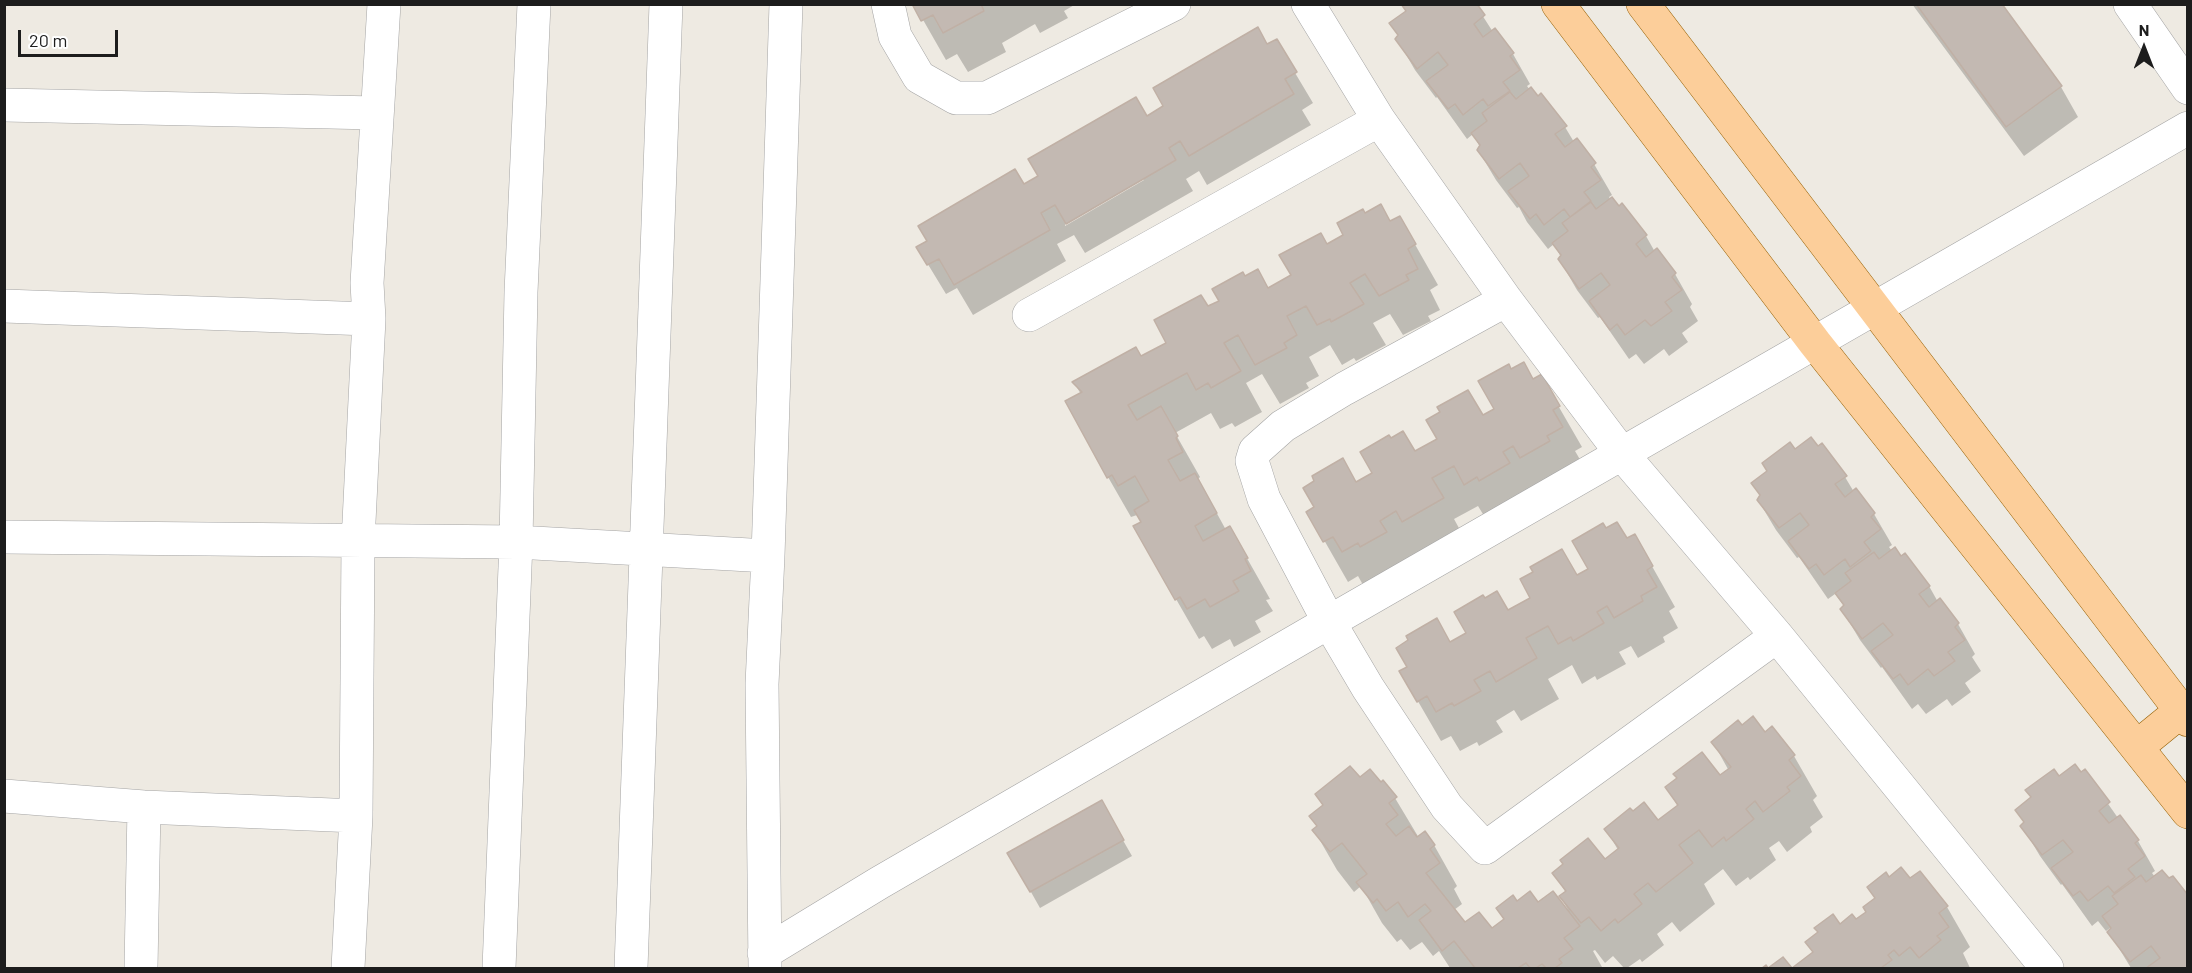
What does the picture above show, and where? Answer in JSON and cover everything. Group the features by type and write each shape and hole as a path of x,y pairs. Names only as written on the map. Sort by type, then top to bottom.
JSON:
{"main road":[{"path":"1558,4 1815,343 2187,812"},
{"path":"1643,4 2184,716 2137,747"}],"street":[{"path":"348,969 356,816 358,542 376,113 384,4"},
{"path":"499,969 516,542 521,291 534,4"},
{"path":"631,969 666,4"},
{"path":"764,961 762,684 786,4"},
{"path":"888,4 895,36 919,77 956,99 987,99 1174,4"},
{"path":"1308,4 1378,120 1506,300 1622,454 1777,636 2047,968"},
{"path":"2130,4 2187,88"},
{"path":"4,105 376,113"},
{"path":"1029,315 1378,120"},
{"path":"764,961 879,883 2187,129"},
{"path":"1506,300 1344,389 1283,426 1255,451 1252,461 1264,499 1329,622 1368,688 1447,807 1485,848 1777,636"},
{"path":"4,306 369,319"},
{"path":"4,537 516,542 768,556"},
{"path":"4,796 144,807 356,816"},
{"path":"141,969 144,807"}],"building":[{"path":"912,4 981,4 984,11 943,33 933,15 921,21"},
{"path":"1401,4 1477,4 1485,15 1474,24 1483,37 1495,28 1514,53 1510,56 1520,70 1503,82 1510,91 1488,106 1483,99 1463,115 1455,104 1448,109 1426,81 1448,65 1438,52 1417,69 1395,39 1398,35 1389,23 1406,11"},
{"path":"1916,4 2002,4 2062,86 2006,127"},
{"path":"1258,27 1267,44 1277,39 1297,72 1285,79 1294,94 1189,156 1180,141 1169,148 1176,160 1066,224 1055,205 1041,213 1050,230 954,285 939,259 927,265 916,247 927,241 918,226 1015,169 1024,184 1038,176 1028,159 1136,97 1147,116 1163,106 1153,88"},
{"path":"1531,87 1538,96 1541,93 1567,126 1555,134 1565,147 1577,138 1596,163 1591,167 1601,180 1584,192 1591,201 1570,217 1564,209 1544,225 1536,214 1530,219 1508,191 1529,176 1520,163 1499,179 1477,150 1480,145 1471,133 1487,121 1482,113 1510,92 1516,99"},
{"path":"1612,197 1619,206 1622,203 1647,235 1636,244 1646,257 1657,248 1676,273 1672,277 1682,290 1665,302 1672,311 1651,326 1645,320 1625,335 1617,324 1610,330 1589,301 1610,285 1601,273 1579,289 1558,259 1561,255 1552,243 1568,231 1562,223 1591,202 1596,209"},
{"path":"1381,204 1390,221 1400,216 1416,244 1408,249 1418,269 1406,275 1409,280 1379,296 1365,274 1350,283 1364,304 1331,322 1330,319 1317,325 1306,306 1287,316 1297,335 1284,343 1287,348 1255,365 1238,335 1224,343 1241,371 1211,388 1208,383 1196,390 1187,373 1128,405 1137,420 1161,406 1178,436 1176,438 1183,452 1168,460 1180,481 1195,473 1217,513 1195,526 1203,541 1230,526 1248,558 1245,559 1251,571 1233,581 1239,591 1210,607 1205,599 1187,609 1180,597 1175,600 1133,526 1141,522 1134,510 1149,501 1135,476 1118,486 1112,475 1107,478 1065,401 1082,392 1072,382 1136,347 1141,356 1166,343 1154,320 1201,295 1208,306 1219,301 1212,289 1243,272 1245,276 1258,269 1268,288 1291,275 1279,255 1321,233 1327,244 1343,235 1337,223 1363,209 1365,213"},
{"path":"1524,362 1533,379 1542,374 1560,406 1553,410 1563,427 1547,436 1550,441 1520,458 1513,446 1503,452 1510,463 1479,481 1477,477 1464,485 1454,466 1432,478 1444,498 1402,522 1396,511 1380,521 1387,532 1360,547 1358,543 1342,552 1333,537 1323,542 1306,512 1314,507 1303,488 1314,481 1312,476 1343,458 1356,482 1372,473 1360,452 1389,435 1391,438 1403,431 1415,451 1437,439 1426,420 1440,412 1437,407 1468,390 1483,415 1494,409 1478,381 1509,364 1511,369"},
{"path":"1811,437 1818,446 1822,443 1847,476 1835,484 1845,497 1856,488 1875,513 1871,517 1881,529 1864,542 1871,551 1850,567 1845,559 1824,575 1816,564 1809,569 1788,541 1809,525 1800,513 1779,528 1757,500 1760,495 1751,483 1767,471 1762,463 1790,442 1795,449"},
{"path":"1617,522 1627,538 1635,534 1653,566 1647,570 1657,587 1641,596 1643,601 1614,618 1607,606 1597,612 1604,623 1573,641 1571,637 1558,644 1548,626 1526,638 1537,658 1496,682 1490,671 1474,680 1481,691 1454,706 1452,703 1436,712 1427,696 1417,702 1399,671 1407,667 1396,648 1408,640 1406,636 1437,618 1450,642 1466,633 1454,612 1483,595 1485,598 1497,591 1508,610 1530,598 1520,579 1533,572 1530,567 1562,549 1577,575 1588,569 1572,541 1603,523 1606,528"},
{"path":"1895,547 1901,556 1905,553 1930,586 1919,594 1929,607 1940,598 1959,623 1955,627 1965,640 1948,652 1955,661 1934,676 1928,669 1908,685 1900,674 1893,679 1871,651 1893,635 1883,623 1862,639 1840,609 1844,605 1835,593 1851,581 1845,573 1874,552 1879,559"},
{"path":"1753,716 1765,732 1772,726 1795,755 1789,760 1801,776 1787,787 1790,791 1763,812 1755,801 1746,809 1754,819 1726,841 1724,837 1712,847 1699,830 1679,845 1693,863 1656,892 1648,883 1634,894 1642,904 1618,923 1615,919 1601,931 1589,917 1581,923 1559,896 1566,891 1552,873 1563,864 1560,860 1588,838 1605,859 1619,848 1604,829 1630,808 1633,811 1644,802 1658,820 1678,805 1665,787 1677,778 1673,774 1702,752 1720,775 1731,767 1711,742 1738,720 1742,725"},
{"path":"2075,764 2081,772 2085,769 2110,802 2099,811 2109,823 2120,815 2139,840 2135,843 2145,856 2128,869 2135,877 2114,893 2108,886 2088,901 2080,891 2073,896 2051,868 2073,852 2063,840 2042,855 2020,826 2024,822 2015,810 2031,797 2025,790 2054,769 2059,776"},
{"path":"1350,766 1360,777 1370,769 1397,797 1389,803 1398,815 1386,824 1396,836 1409,826 1417,837 1425,831 1435,845 1430,849 1440,863 1426,873 1465,922 1479,912 1492,928 1504,919 1496,908 1513,895 1517,901 1530,891 1538,902 1553,891 1580,926 1564,938 1573,949 1559,959 1562,963 1555,968 1546,968 1542,964 1536,968 1530,968 1526,963 1518,968 1475,968 1454,941 1442,951 1419,920 1431,911 1425,904 1408,917 1398,902 1386,911 1377,899 1373,903 1356,882 1367,874 1342,843 1330,852 1312,830 1317,826 1309,816 1323,805 1315,794"},
{"path":"1102,800 1124,840 1030,892 1007,853"},
{"path":"1901,867 1910,878 1920,871 1948,906 1939,913 1949,927 1937,936 1941,940 1919,958 1910,947 1899,956 1894,950 1888,955 1892,960 1881,968 1792,968 1813,952 1805,942 1818,932 1814,928 1833,914 1840,924 1852,914 1856,919 1866,912 1863,907 1875,898 1867,887 1886,872 1889,877"},
{"path":"2162,870 2169,878 2173,876 2188,895 2188,968 2146,968 2160,958 2151,946 2130,962 2107,932 2111,928 2102,916 2118,904 2112,896 2141,875 2146,882"},
{"path":"1783,957 1792,968 1768,968"}]}
